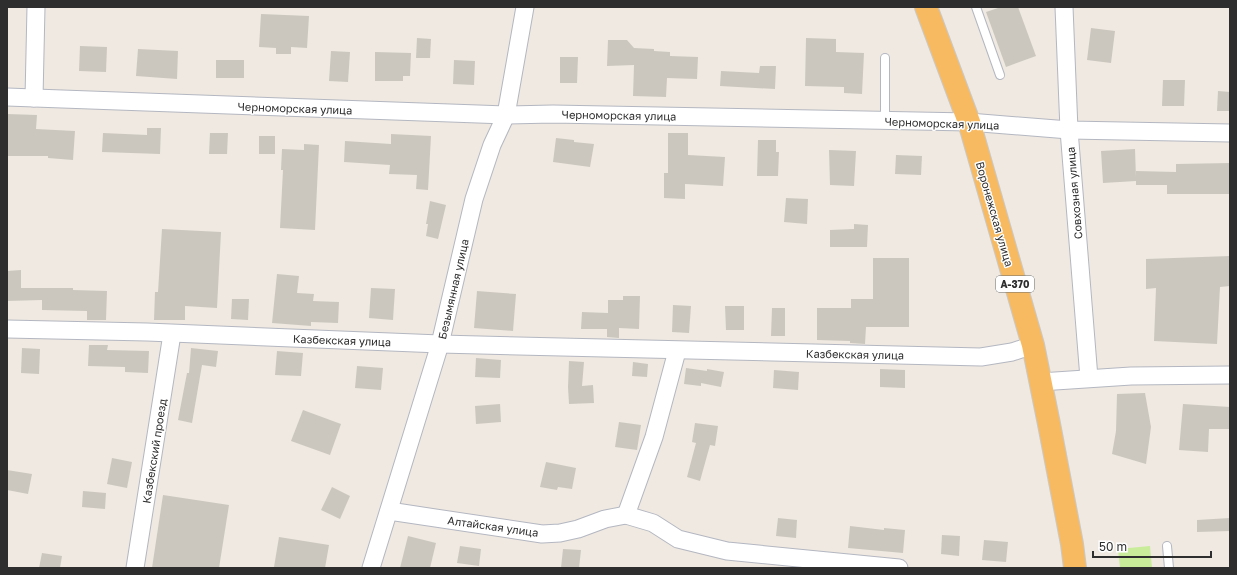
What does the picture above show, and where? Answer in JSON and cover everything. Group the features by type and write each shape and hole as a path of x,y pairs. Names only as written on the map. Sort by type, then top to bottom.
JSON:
{"highway":[{"name":"Воронежская улица","path":"926,7 969,122 1033,345 1050,424 1071,536 1075,568"}],"street":[{"path":"34,98 36,7"},
{"name":"Безымянная улица","path":"371,568 440,344 474,199 492,145 506,115 525,7"},
{"name":"Совхозная улица","path":"1064,7 1069,130 1090,378"},
{"name":"Черноморская улица","path":"7,97 506,115 561,114 969,122 1069,130 1230,133"},
{"name":"Казбекская улица","path":"7,329 147,332 440,344 677,351 981,357 1012,352 1033,345"},
{"name":"Казбекский проезд","path":"135,568 172,334"},
{"path":"626,515 654,437 677,351"},
{"path":"1040,382 1131,376 1230,375"},
{"name":"Алтайская улица","path":"389,511 542,534 560,533 578,529 605,519 626,515 653,523 678,539 727,551 899,568"}],"lane":[{"path":"976,7 1000,75"},
{"path":"884,58 885,120"},
{"path":"1167,546 1169,568"}],"green space":[{"path":"1150,546 1152,568 1120,568 1118,549"}],"building":[{"path":"1001,7 1018,7 1036,56 1006,67 986,12"},
{"path":"261,14 309,16 307,48 291,47 291,54 276,54 276,48 259,47"},
{"path":"1091,28 1115,31 1111,63 1087,60"},
{"path":"417,38 431,39 430,58 416,58"},
{"path":"806,38 836,39 836,52 864,53 862,94 844,93 844,87 805,86"},
{"path":"608,40 627,40 634,48 654,49 654,51 670,52 670,56 698,57 697,79 667,78 666,97 633,96 634,65 607,66"},
{"path":"80,46 107,47 106,72 79,71"},
{"path":"138,49 178,51 177,79 136,76"},
{"path":"331,51 350,52 348,82 329,81"},
{"path":"375,52 411,53 410,76 403,76 403,81 375,81"},
{"path":"560,57 578,57 577,83 560,83"},
{"path":"216,60 244,60 244,78 216,78"},
{"path":"454,60 475,61 474,85 453,84"},
{"path":"760,66 776,66 775,89 720,86 721,71 759,73"},
{"path":"1163,80 1185,80 1184,106 1162,106"},
{"path":"1218,91 1230,92 1230,111 1217,111"},
{"path":"7,114 37,115 36,129 75,131 73,160 48,158 48,156 7,156"},
{"path":"147,128 161,128 160,154 102,152 103,133 147,135"},
{"path":"210,133 228,133 227,154 209,154"},
{"path":"668,133 688,133 688,155 725,157 723,186 685,184 685,199 664,198 664,173 668,173"},
{"path":"391,134 431,136 428,190 416,189 417,175 389,174 390,165 344,162 345,141 391,144"},
{"path":"259,136 275,136 275,154 259,154"},
{"path":"556,138 594,144 590,167 553,162"},
{"path":"758,140 776,140 776,152 779,152 778,176 757,176"},
{"path":"304,144 319,145 315,230 280,228 283,170 281,170 282,149 304,150"},
{"path":"1135,149 1136,178 1136,171 1176,172 1176,164 1230,163 1230,194 1167,194 1167,185 1136,185 1136,181 1103,183 1101,151"},
{"path":"829,150 856,151 854,186 830,185"},
{"path":"896,155 922,156 921,175 895,174"},
{"path":"786,198 808,199 807,224 784,222"},
{"path":"430,201 446,205 438,239 426,236 428,224 426,224"},
{"path":"854,224 868,225 867,247 830,247 830,230 854,229"},
{"path":"162,229 221,232 217,308 185,306 185,320 154,320 155,292 158,292"},
{"path":"1230,256 1230,286 1220,287 1217,344 1154,341 1156,288 1146,289 1146,259"},
{"path":"873,258 909,258 909,327 866,327 865,344 850,343 850,341 817,340 817,308 851,308 851,299 873,299"},
{"path":"21,270 21,288 73,288 73,290 107,291 106,320 87,320 87,311 42,310 42,300 7,301 7,271"},
{"path":"277,274 299,276 297,293 314,294 313,301 339,302 338,323 311,322 311,326 272,323"},
{"path":"371,288 395,289 393,320 369,318"},
{"path":"477,291 516,294 513,331 474,328"},
{"path":"623,296 640,296 639,329 619,328 619,338 607,337 607,329 581,329 582,312 608,313 608,300 623,300"},
{"path":"232,299 249,299 248,320 231,319"},
{"path":"673,305 691,306 689,333 672,332"},
{"path":"725,306 744,306 744,330 726,330"},
{"path":"772,308 785,308 785,336 771,336"},
{"path":"89,345 108,345 107,350 149,351 148,373 125,372 125,367 88,366"},
{"path":"22,348 40,349 39,374 21,373"},
{"path":"191,348 218,351 216,367 202,365 192,423 178,420 187,373 189,373"},
{"path":"277,351 303,353 301,376 275,375"},
{"path":"476,358 501,360 500,378 475,377"},
{"path":"569,361 584,362 582,386 593,385 594,403 569,404"},
{"path":"633,362 648,364 647,377 632,376"},
{"path":"357,366 383,368 381,390 355,388"},
{"path":"686,368 707,371 707,369 724,372 721,387 701,383 701,386 684,384"},
{"path":"880,369 905,370 905,388 880,387"},
{"path":"774,370 799,372 798,390 773,388"},
{"path":"1145,393 1151,427 1146,464 1112,454 1116,431 1117,394"},
{"path":"500,404 501,422 476,424 475,406"},
{"path":"1183,404 1230,407 1230,429 1209,429 1208,452 1179,450"},
{"path":"303,410 341,424 330,455 291,441"},
{"path":"619,422 641,425 637,450 615,447"},
{"path":"695,423 718,426 715,446 710,445 700,481 687,477 696,443 692,442"},
{"path":"112,458 132,462 127,488 107,484"},
{"path":"546,462 576,468 572,489 558,487 557,490 540,487"},
{"path":"7,470 32,474 28,494 7,490"},
{"path":"332,487 350,496 340,519 321,510"},
{"path":"83,491 106,493 105,509 82,507"},
{"path":"163,495 229,505 219,568 152,568"},
{"path":"778,518 797,520 796,538 776,536"},
{"path":"1230,518 1230,531 1197,532 1197,520"},
{"path":"850,526 884,530 884,528 905,530 903,553 848,548"},
{"path":"942,535 960,536 959,556 941,554"},
{"path":"408,536 436,543 430,568 400,568"},
{"path":"279,537 329,545 325,568 274,567"},
{"path":"984,540 1008,542 1006,562 982,560"},
{"path":"460,546 481,549 479,566 457,563"},
{"path":"563,549 581,550 579,568 561,568"},
{"path":"42,553 62,556 60,568 39,568"}]}
